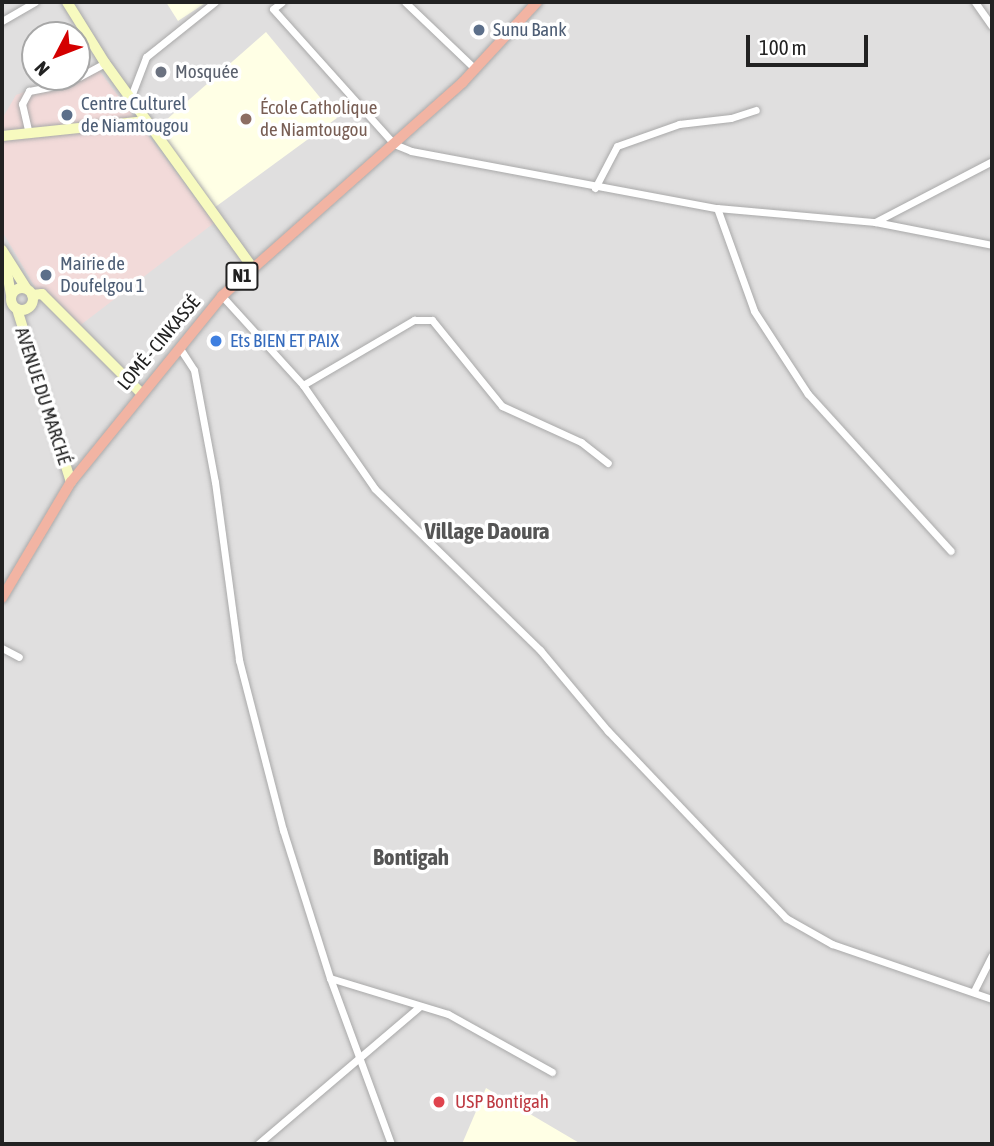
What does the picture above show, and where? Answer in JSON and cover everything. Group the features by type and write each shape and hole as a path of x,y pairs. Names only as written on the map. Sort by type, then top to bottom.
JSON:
{"highway":[{"name":"LOMÉ - CINKASSÉ","path":"2,598 71,482 140,392 222,296 475,69 537,2"}],"main road":[{"path":"67,2 130,99 252,267"},
{"path":"2,136 146,121"},
{"path":"3,252 29,292 29,307 17,309"},
{"path":"3,252 11,294 43,294 140,392"},
{"name":"AVENUE DU MARCHÉ","path":"11,294 71,482"}],"street":[{"path":"2,21 35,2"},
{"path":"130,99 146,57 215,2"},
{"path":"405,2 475,69"},
{"path":"975,2 992,26"},
{"path":"278,3 273,9 394,144 596,188 717,208 875,222 992,245"},
{"path":"29,134 22,104 29,91 66,84 105,63"},
{"path":"596,188 617,146 680,124 731,118 756,110"},
{"path":"875,222 992,160"},
{"path":"717,208 754,311 808,394 951,551"},
{"path":"222,296 303,385 376,489 540,650 608,731 786,918 832,944 992,999"},
{"path":"303,385 414,320 432,320 502,406 581,442 608,463"},
{"path":"179,347 194,370 208,444 239,660 284,830 330,978 391,1144"},
{"path":"2,648 19,657"},
{"path":"974,991 992,955"},
{"path":"330,978 472,1025 552,1072"},
{"path":"258,1144 419,1007"}],"shaded area":[{"path":"2,2 992,2 992,1144 2,1144"},
{"path":"166,2 207,2 178,21"},
{"name":"École Catholique de Niamtougou","path":"266,32 337,118 214,208 157,128"},
{"path":"95,65 214,223 78,327 39,294 2,231 2,119 16,95 27,91 91,91 91,67"},
{"path":"486,1088 581,1144 462,1144"}],"place":[{"name":"Sunu Bank","path":"479,30"},
{"name":"Mosquée","path":"161,72"},
{"name":"Centre Culturel de Niamtougou","path":"67,115"},
{"name":"École Catholique de Niamtougou","path":"246,119"},
{"name":"Mairie de Doufelgou 1","path":"46,275"},
{"name":"Ets BIEN ET PAIX","path":"216,341"},
{"name":"USP Bontigah","path":"439,1102"}],"district":[{"name":"Village Daoura","path":"487,531"},
{"name":"Bontigah","path":"411,857"}]}
